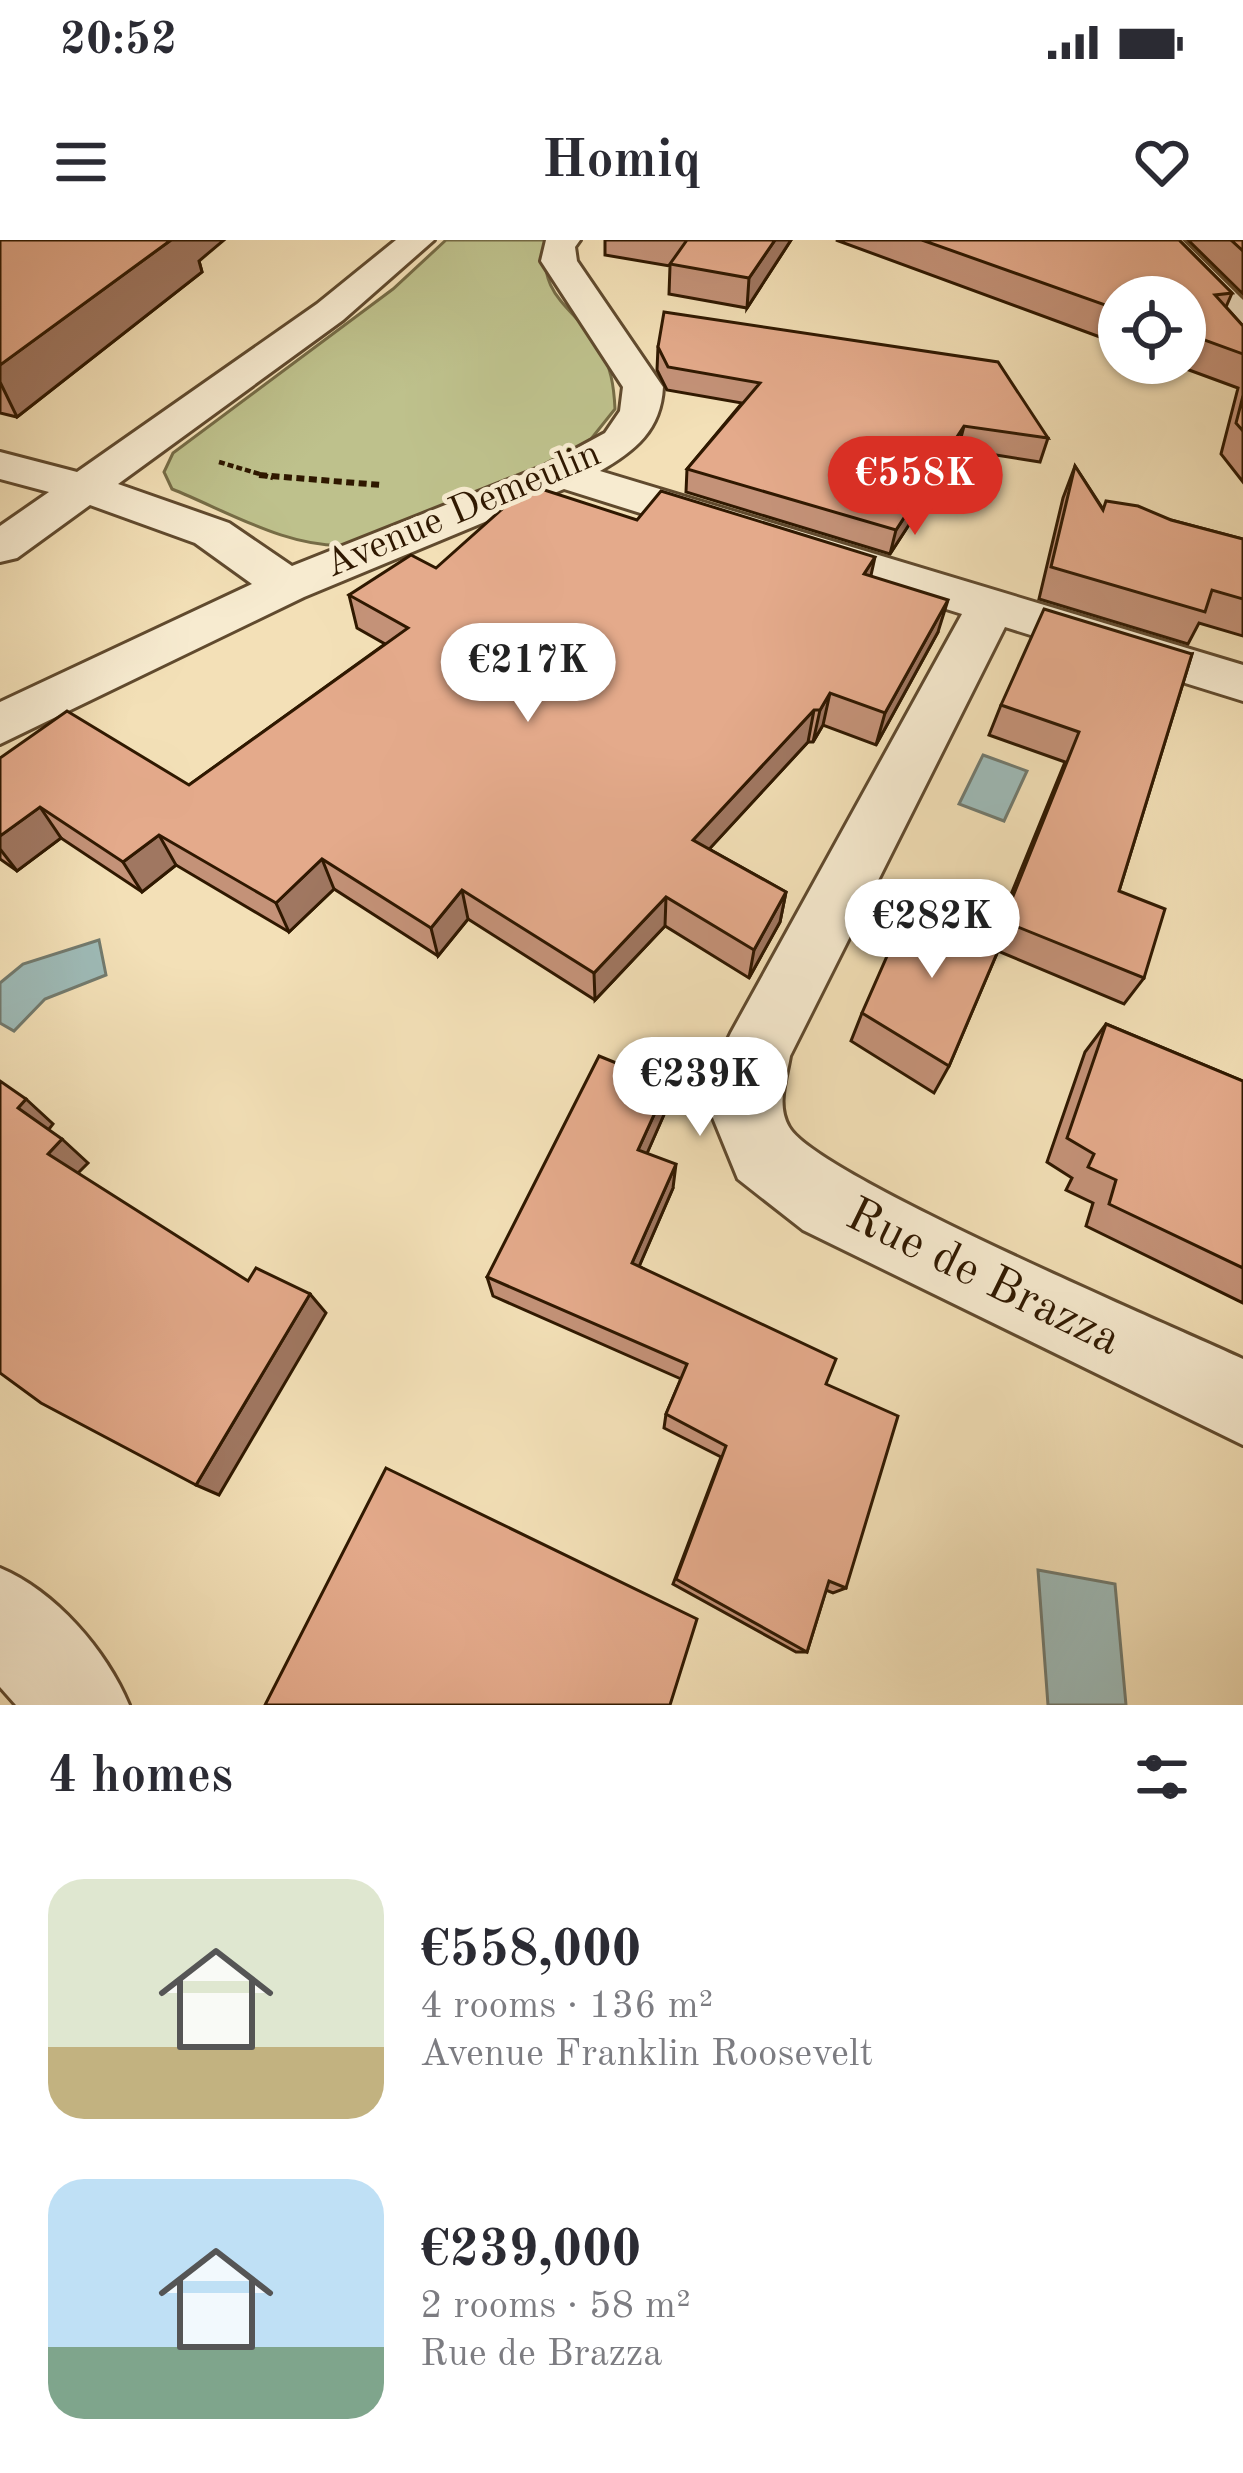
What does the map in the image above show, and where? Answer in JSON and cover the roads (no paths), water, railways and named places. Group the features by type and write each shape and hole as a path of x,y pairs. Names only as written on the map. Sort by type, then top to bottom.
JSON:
{"street":[{"path":"0,548 331,312 417,240"},
{"name":"Avenue Demeulin","path":"0,725 287,586 562,474 620,442 641,411 644,387 559,261 563,240"},
{"path":"1163,240 1243,320"},
{"name":"Avenue Demeulin","path":"0,465 86,488 212,533 287,586"},
{"path":"562,474 1243,683"},
{"name":"Rue de Brazza","path":"991,606 756,1054 745,1108 764,1155 830,1204 1243,1403"},
{"path":"0,1615 80,1705"}],"water":[{"path":"983,755 1027,771 1004,821 959,804"},
{"path":"99,940 106,975 45,999 14,1031 0,1023 0,983 23,964"},
{"path":"1038,1570 1115,1584 1126,1705 1048,1705"}]}
